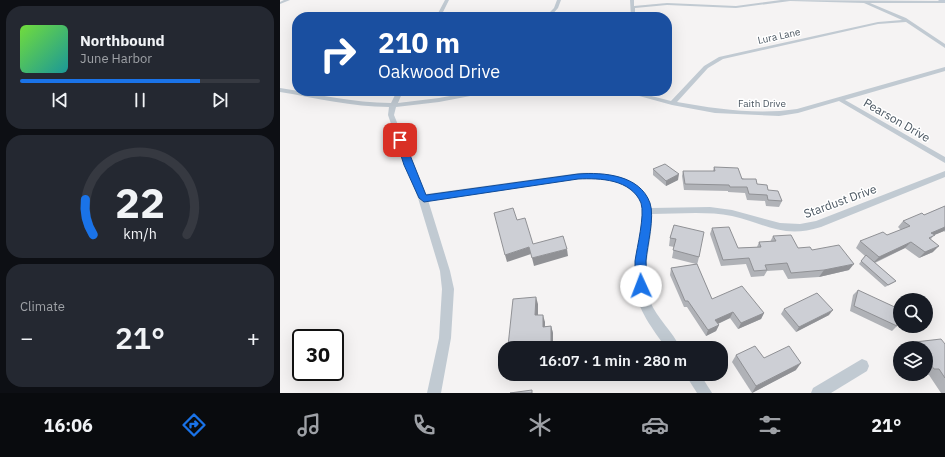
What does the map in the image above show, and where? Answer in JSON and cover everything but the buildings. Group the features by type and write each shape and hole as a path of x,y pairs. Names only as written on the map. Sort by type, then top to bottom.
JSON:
{"street":[{"path":"280,3 288,0"},
{"path":"440,12 448,0"},
{"path":"552,12 556,8 559,0"},
{"path":"632,0 632,12"},
{"path":"632,7 661,4 742,7 790,0 945,2"},
{"path":"941,0 945,2"},
{"path":"863,2 907,21 945,46"},
{"name":"Lura Lane","path":"672,104 706,67 721,58 886,22 907,21"},
{"name":"Faith Drive","path":"642,96 672,104 715,111 780,114 794,112 945,69"},
{"path":"280,90 292,92"},
{"path":"311,96 342,102 393,105 437,101 462,96"},
{"path":"398,96 393,105 391,115 409,165 424,198 445,271 448,289 445,338 434,393"},
{"name":"Pearson Drive","path":"839,99 945,160"},
{"name":"Stardust Drive","path":"646,211 716,210 780,227 800,228 818,224 945,174"},
{"path":"424,198 578,176 600,175 620,180 633,187 646,204 640,274 644,299 651,314 669,341"},
{"path":"818,393 862,366"},
{"path":"697,381 705,393"}],"route":[{"path":"400,140 415,180 424,198 578,176 600,175 611,177 633,187 639,192 646,204 646,221 640,274 641,286"}]}
